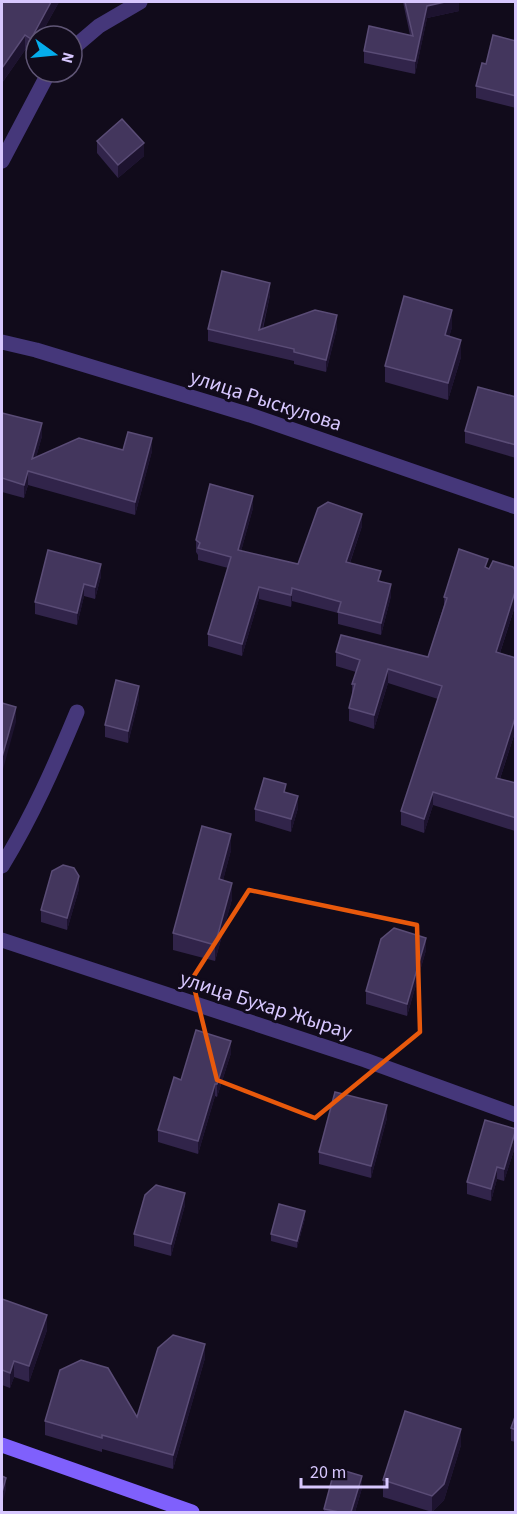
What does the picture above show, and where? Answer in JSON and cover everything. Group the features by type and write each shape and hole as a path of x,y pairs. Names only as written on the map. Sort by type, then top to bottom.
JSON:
{"street":[{"path":"84,39 99,26 140,2"},
{"path":"2,161 43,84"},
{"name":"улица Рыскулова","path":"2,342 36,350 250,415 516,507"},
{"path":"2,866 21,835 57,761 77,712"},
{"name":"улица Бухар Жырау","path":"2,940 365,1060 516,1115"},
{"path":"2,1445 192,1512"}],"highlighted area":[{"path":"249,890 417,925 420,1032 315,1118 217,1080 192,979"}],"building":[{"path":"2,2 51,2 39,24 24,24 24,36 2,68"},
{"path":"405,2 445,2 427,6 415,61 364,51 369,26 413,36"},
{"path":"493,35 516,41 516,96 476,86 482,63 486,64"},
{"path":"122,119 144,143 118,165 97,141"},
{"path":"222,271 270,283 259,330 315,310 337,315 326,360 294,352 294,349 208,329"},
{"path":"404,296 452,310 445,335 461,340 448,383 385,366"},
{"path":"478,387 516,397 516,445 465,431"},
{"path":"2,413 42,423 32,459 79,438 123,450 128,432 152,438 135,502 28,471 24,485 2,478"},
{"path":"210,484 253,496 238,550 298,564 318,508 328,502 362,514 346,562 381,571 378,581 391,584 381,623 338,612 341,602 292,588 291,595 259,587 242,644 208,634 231,557 198,548 200,543 196,540"},
{"path":"459,549 488,559 485,567 489,569 493,561 513,567 516,572 516,589 496,652 516,658 516,715 496,778 516,783 516,818 433,792 424,819 401,811 442,686 388,669 374,715 349,708 355,684 352,684 360,660 336,652 341,635 428,657 447,598 444,597"},
{"path":"48,550 101,564 95,587 84,584 77,613 35,602"},
{"path":"116,680 139,686 128,731 105,725"},
{"path":"2,703 16,707 2,757"},
{"path":"264,778 286,784 284,792 298,796 291,819 255,809"},
{"path":"202,826 231,834 219,879 232,883 215,945 173,933"},
{"path":"63,865 74,868 79,876 67,918 41,910 52,871"},
{"path":"394,928 426,938 407,1004 366,991 381,939"},
{"path":"196,1030 231,1041 198,1141 158,1130 174,1077 181,1080"},
{"path":"335,1092 387,1105 371,1166 319,1152"},
{"path":"485,1120 516,1129 504,1169 497,1167 491,1189 467,1182"},
{"path":"156,1185 185,1193 171,1244 134,1234 145,1195"},
{"path":"279,1204 305,1211 297,1241 271,1234"},
{"path":"2,1299 47,1315 29,1366 14,1361 10,1373 2,1370"},
{"path":"173,1335 205,1344 173,1455 45,1421 60,1370 81,1360 108,1368 137,1417 158,1348"},
{"path":"405,1411 461,1429 444,1484 432,1496 383,1480"},
{"path":"516,1414 516,1430 511,1428"},
{"path":"335,1468 362,1476 351,1512 324,1509"},
{"path":"2,1476 6,1478 2,1492"}]}
